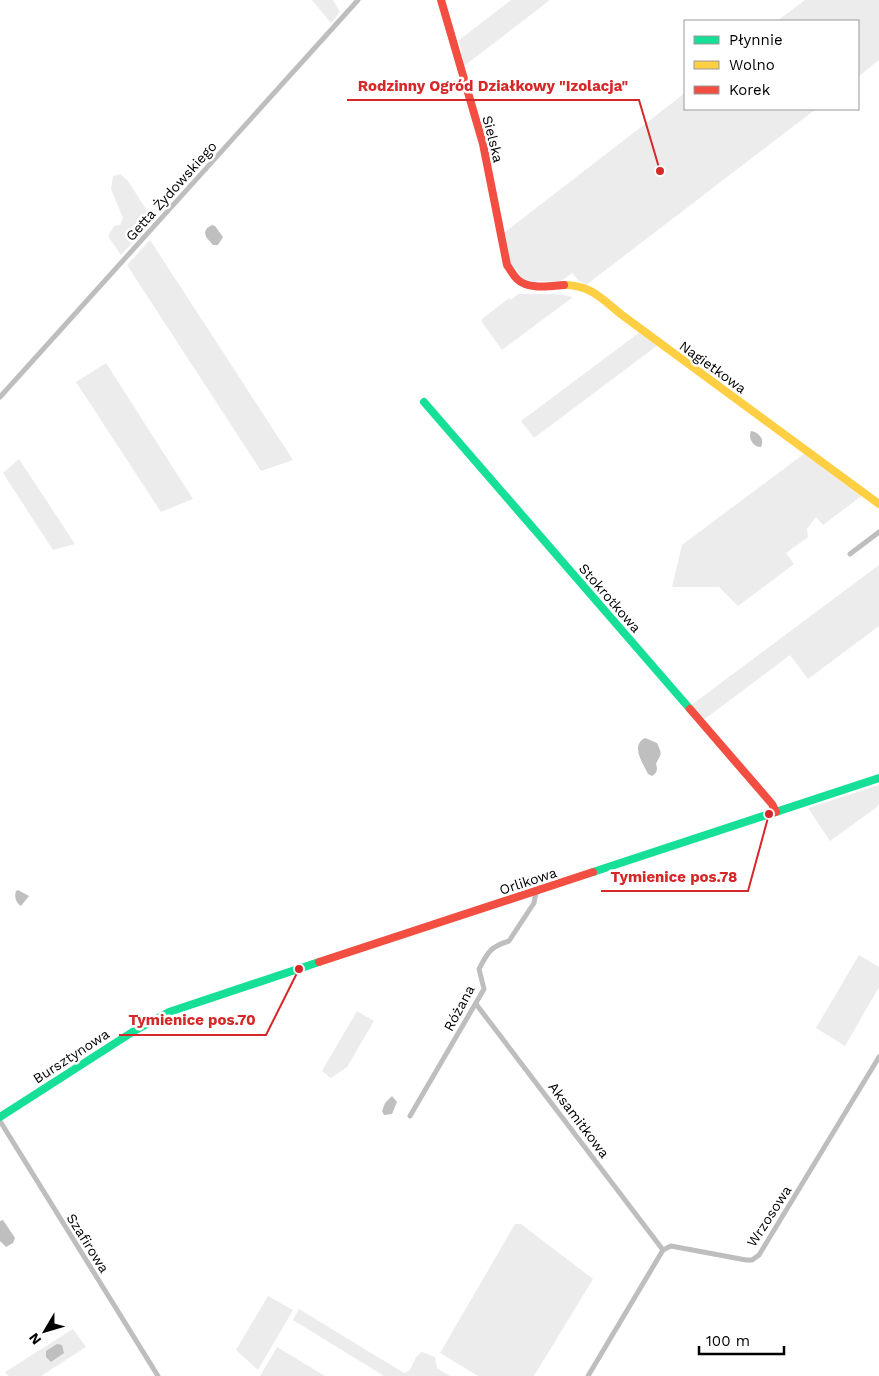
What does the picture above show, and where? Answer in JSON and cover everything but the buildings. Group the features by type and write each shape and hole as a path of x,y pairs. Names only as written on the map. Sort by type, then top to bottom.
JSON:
{"street":[{"name":"Getta Żydowskiego","path":"0,397 358,0"},
{"name":"Sielska","path":"441,0 483,144 507,265 520,282"},
{"name":"Nagietkowa","path":"520,282 526,284 574,285 596,293 626,320 879,504"},
{"name":"Stokrotkowa","path":"424,402 766,797 776,812"},
{"path":"850,554 879,532"},
{"name":"Orlikowa","path":"185,1006 879,778"},
{"name":"Różana","path":"410,1116 484,989 479,969 488,951 494,946 509,941 534,903 536,892"},
{"name":"Aksamitkowa","path":"476,1004 664,1250"},
{"name":"Bursztynowa","path":"0,1117 153,1019 185,1006"},
{"name":"Wrzosowa","path":"664,1250 671,1246 746,1260 752,1260 759,1255 879,1057"},
{"name":"Szafirowa","path":"0,1121 158,1376"},
{"path":"588,1376 664,1250"}],"shaded area":[{"path":"312,0 333,0 340,12 331,23"},
{"path":"511,0 550,0 464,66 459,40"},
{"path":"805,0 879,0 879,60 859,76 859,20 778,20"},
{"path":"684,94 684,110 815,110 586,285 572,273 560,282 525,281 510,262 505,232"},
{"path":"120,174 128,181 153,220 121,255 108,236 114,226 120,225 123,218 111,189 113,176"},
{"path":"212,225 215,226 223,237 218,245 213,245 206,237 205,232 207,228"},
{"path":"150,240 293,460 261,471 127,265"},
{"path":"518,294 556,294 573,297 502,350 482,322 482,319 509,298 511,300"},
{"path":"640,332 658,345 534,438 521,421"},
{"path":"106,363 193,499 161,512 76,382"},
{"path":"751,431 760,437 761,447 755,445 752,441"},
{"path":"805,453 863,495 823,525 816,517 807,529 808,537 786,553 794,564 738,606 719,587 672,587 682,545"},
{"path":"19,459 75,544 53,550 3,473"},
{"path":"879,565 879,626 808,679 790,655 702,721 690,706"},
{"path":"645,738 657,743 661,752 656,764 657,771 652,776 648,774 638,750 638,745"},
{"path":"879,785 879,803 877,807 830,841 808,808"},
{"path":"18,890 29,896 21,906 15,898 16,891"},
{"path":"859,955 879,967 879,987 845,1046 816,1028"},
{"path":"357,1011 374,1021 347,1067 331,1078 322,1071"},
{"path":"392,1096 397,1102 392,1114 384,1115 382,1111 385,1103"},
{"path":"3,1220 15,1238 13,1243 6,1247 0,1241 0,1221"},
{"path":"515,1224 521,1224 593,1279 534,1376 478,1376 440,1353"},
{"path":"268,1296 293,1310 258,1370 236,1350"},
{"path":"299,1309 404,1373 410,1370 416,1357 422,1352 435,1357 437,1368 450,1376 384,1376 293,1320"},
{"path":"73,1329 86,1347 41,1376 8,1376 5,1372"},
{"path":"57,1344 62,1345 64,1353 51,1362 46,1357 46,1351"},
{"path":"277,1347 325,1376 260,1376"}],"traffic: fast":[{"path":"424,402 690,709"},
{"path":"593,872 879,778"},
{"path":"0,1117 134,1031 169,1012 319,962"}],"traffic: slow":[{"path":"564,285 582,287 602,298 622,315 879,504"}],"traffic: jam":[{"path":"441,0 483,144 507,265 517,279 527,285 564,285"},
{"path":"690,709 772,804 776,812"},
{"path":"319,962 593,872"}],"place":[{"name":"Rodzinny Ogród Działkowy \"Izolacja\"","path":"660,171"},
{"name":"Tymienice pos.78","path":"769,814"},
{"name":"Tymienice pos.70","path":"299,969"}]}
